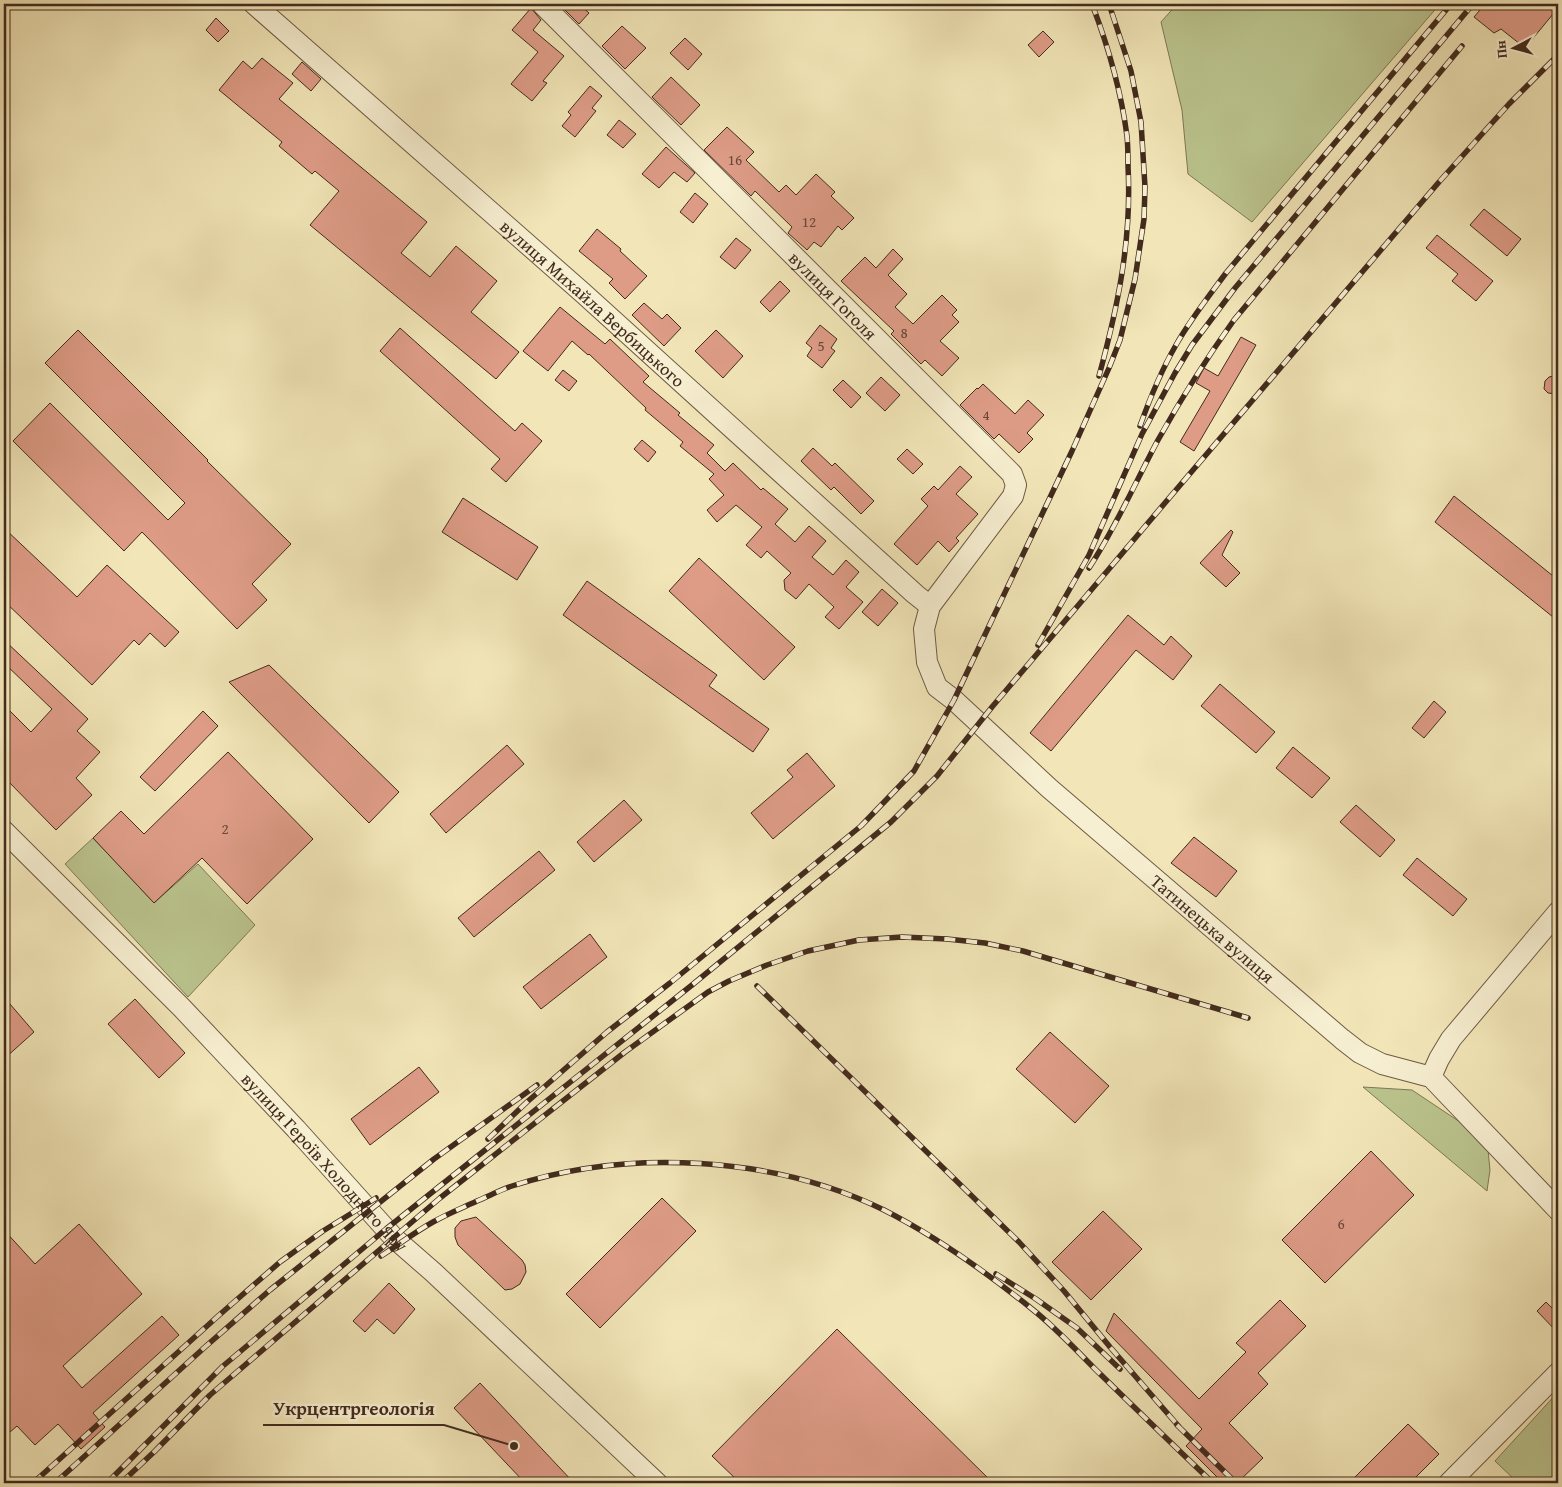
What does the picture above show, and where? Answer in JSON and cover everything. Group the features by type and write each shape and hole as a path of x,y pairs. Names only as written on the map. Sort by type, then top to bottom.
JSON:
{"street":[{"name":"вулиця Михайла Вербицького","path":"254,4 583,293 907,588 930,606"},
{"name":"вулиця Гоголя","path":"542,4 1012,474 1016,485 1013,496 930,606"},
{"name":"Татинецька вулиця","path":"930,606 924,629 925,651 936,687 954,700 1050,788 1342,1039 1360,1053 1382,1064 1431,1077"},
{"name":"вулиця Героїв Холодного Яру","path":"4,831 182,1008 296,1129 400,1244 433,1272 657,1483"},
{"path":"1558,912 1451,1039 1431,1077 1558,1210"},
{"path":"1449,1483 1558,1373"}],"green space":[{"path":"1177,4 1440,4 1252,222 1188,174 1182,110 1161,22"},
{"path":"93,838 154,903 198,864 255,925 188,997 65,864"},
{"path":"1363,1087 1412,1090 1472,1130 1488,1150 1490,1170 1487,1191"},
{"path":"1558,1392 1558,1483 1518,1483 1495,1461"}],"building":[{"path":"568,4 579,4 589,13 579,24 564,9"},
{"path":"1485,4 1558,4 1558,8 1525,48 1501,29 1494,33 1474,17"},
{"path":"531,8 541,20 533,30 564,56 543,81 547,83 532,101 511,84 538,52 512,30"},
{"path":"216,18 229,31 218,42 206,30"},
{"path":"622,26 646,48 625,69 602,46"},
{"path":"1043,31 1054,42 1039,57 1028,45"},
{"path":"685,38 702,54 688,70 670,53"},
{"path":"262,58 293,83 279,99 427,222 401,253 430,277 456,246 497,281 471,312 519,352 496,379 310,225 339,191 315,171 312,174 279,146 282,142 219,90 243,61 252,69"},
{"path":"302,62 321,79 311,91 292,74"},
{"path":"671,77 700,105 681,125 652,97"},
{"path":"590,86 602,96 592,108 596,111 575,137 562,126 571,115 568,112"},
{"path":"619,120 636,134 623,148 607,135"},
{"path":"727,127 754,152 746,160 779,192 786,185 796,195 816,174 835,192 831,196 854,218 842,230 838,226 821,247 814,242 807,250 788,233 792,227 755,191 751,196 704,150"},
{"path":"666,147 695,173 687,182 674,172 659,188 642,174"},
{"path":"695,193 708,204 693,223 680,212"},
{"path":"1484,209 1521,239 1507,256 1470,225"},
{"path":"597,229 621,249 620,251 647,276 625,299 609,283 613,279 579,251"},
{"path":"1437,235 1493,281 1476,301 1452,281 1458,274 1426,248"},
{"path":"736,238 751,250 735,269 720,257"},
{"path":"893,249 903,259 888,275 907,294 895,307 913,324 942,295 957,310 952,315 959,322 940,341 959,358 942,376 925,360 921,364 891,334 894,331 841,281 865,257 876,268"},
{"path":"780,281 790,291 770,312 760,302"},
{"path":"644,303 662,319 667,314 681,328 664,346 632,315"},
{"path":"560,307 605,344 610,339 649,376 643,382 714,445 707,453 725,471 733,463 761,490 763,488 788,509 775,524 795,542 809,526 826,541 812,557 833,575 846,560 859,572 846,587 863,602 839,629 825,617 834,607 809,584 796,599 785,590 784,580 791,573 767,551 761,558 746,545 762,527 736,505 717,522 707,510 724,495 709,479 714,474 680,446 683,442 645,410 646,408 589,354 572,341 548,371 523,351"},
{"path":"820,325 837,339 831,348 835,351 822,368 807,356 812,348 806,343"},
{"path":"400,328 515,431 522,423 542,441 506,482 491,469 500,459 380,351"},
{"path":"78,330 291,544 252,584 267,600 237,629 142,532 124,551 13,441 50,403 168,520 185,503 45,363"},
{"path":"716,330 743,356 723,378 695,351"},
{"path":"1241,337 1256,345 1194,451 1180,442 1210,391 1196,383 1204,368 1218,376"},
{"path":"563,370 577,381 569,391 555,380"},
{"path":"1558,375 1558,394 1548,393 1544,389 1545,381 1549,377"},
{"path":"881,377 900,395 885,411 866,393"},
{"path":"843,380 861,397 851,408 833,390"},
{"path":"983,384 1015,414 1028,400 1044,415 1027,433 1033,439 1019,453 999,434 994,439 960,405"},
{"path":"642,440 656,452 648,462 634,449"},
{"path":"813,448 832,466 835,463 874,501 861,514 834,487 831,490 801,461"},
{"path":"907,449 923,464 913,474 897,459"},
{"path":"960,466 972,477 956,494 978,514 956,538 959,541 949,552 938,541 917,565 894,544 928,506 921,499 934,486 938,490"},
{"path":"1454,496 1558,580 1558,621 1435,522"},
{"path":"463,498 538,547 517,580 442,532"},
{"path":"4,528 77,597 107,565 179,632 165,647 150,633 139,645 134,640 92,685 4,601"},
{"path":"1231,530 1233,532 1222,555 1240,573 1226,587 1200,563"},
{"path":"699,558 795,647 764,680 669,591"},
{"path":"587,581 717,675 709,686 769,729 753,752 563,615"},
{"path":"882,589 898,603 878,626 862,612"},
{"path":"1128,615 1164,645 1171,636 1192,656 1173,680 1136,650 1051,751 1030,733"},
{"path":"4,640 88,719 77,731 100,752 76,778 92,795 56,830 4,777 4,705 31,732 52,709 4,663"},
{"path":"269,665 399,792 369,823 229,682"},
{"path":"1220,684 1275,732 1256,753 1201,706"},
{"path":"1434,701 1446,712 1424,738 1412,728"},
{"path":"203,711 218,726 155,791 140,777"},
{"path":"507,745 524,764 446,833 430,814"},
{"path":"1293,747 1330,778 1312,798 1276,768"},
{"path":"228,752 313,839 247,904 202,858 154,903 93,838 121,811 144,834"},
{"path":"807,753 835,786 773,839 751,813 793,777 787,770"},
{"path":"624,800 642,820 594,862 577,842"},
{"path":"1356,805 1395,840 1380,857 1340,822"},
{"path":"1194,837 1237,871 1216,897 1171,863"},
{"path":"539,851 555,870 474,937 458,918"},
{"path":"1417,858 1467,899 1453,916 1403,875"},
{"path":"590,934 607,957 541,1009 523,987"},
{"path":"4,997 34,1032 4,1059"},
{"path":"135,999 185,1053 159,1078 108,1024"},
{"path":"1050,1032 1109,1086 1075,1123 1016,1069"},
{"path":"419,1067 439,1092 370,1145 351,1119"},
{"path":"1371,1151 1414,1195 1325,1283 1282,1240"},
{"path":"662,1198 696,1231 600,1328 566,1294"},
{"path":"1103,1211 1142,1249 1091,1300 1052,1262"},
{"path":"476,1217 525,1265 526,1272 520,1284 512,1289 505,1290 458,1245 455,1237 455,1228 461,1221"},
{"path":"79,1224 142,1294 63,1366 82,1388 162,1316 179,1335 93,1413 105,1427 81,1449 58,1424 35,1445 17,1426 10,1432 4,1426 4,1230 35,1264"},
{"path":"389,1283 415,1309 394,1334 377,1319 365,1332 353,1321"},
{"path":"1280,1300 1306,1326 1258,1373 1268,1384 1229,1423 1263,1458 1237,1483 1223,1483 1186,1446 1202,1429 1106,1331 1114,1313 1199,1399 1246,1352 1236,1343"},
{"path":"1546,1302 1558,1314 1558,1333 1537,1311"},
{"path":"837,1329 993,1483 740,1483 712,1456"},
{"path":"480,1383 574,1483 525,1483 454,1408"},
{"path":"1408,1424 1439,1454 1410,1483 1349,1483"}],"railway":[{"path":"1092,4 1109,52 1118,85 1127,140 1129,193 1126,246 1118,298 1099,376"},
{"path":"488,1139 607,1032 670,983 861,826 914,771 954,700 1072,451 1109,368 1120,340 1135,279 1144,219 1145,187 1141,122 1131,71 1109,4"},
{"path":"1140,426 1156,385 1171,355 1187,326 1206,299 1451,4"},
{"path":"1038,645 1089,555 1142,434 1192,345 1235,288 1473,4"},
{"path":"1089,568 1117,521 1150,456 1185,394 1234,320 1462,46"},
{"path":"107,1483 223,1366 386,1229 692,985 891,822 937,776 992,707 1439,182 1509,104 1558,55"},
{"path":"121,1483 210,1395 440,1198 625,1052 708,992 767,965 808,951 859,940 902,937 985,943 1023,951 1248,1018"},
{"path":"757,986 1019,1242 1064,1291 1181,1429"},
{"path":"55,1483 270,1290 434,1159 537,1085"},
{"path":"381,1256 420,1230 449,1214 508,1188 557,1174 604,1166 652,1163 701,1164 749,1169 796,1178 841,1192 904,1220 942,1243 1015,1295 1065,1338 1124,1398 1213,1483"},
{"path":"33,1483 280,1262 323,1231 376,1198"},
{"path":"996,1274 1077,1328 1120,1369"},
{"path":"1177,1425 1236,1483"}],"place":[{"name":"Укрцентргеологія","path":"514,1446"}]}
